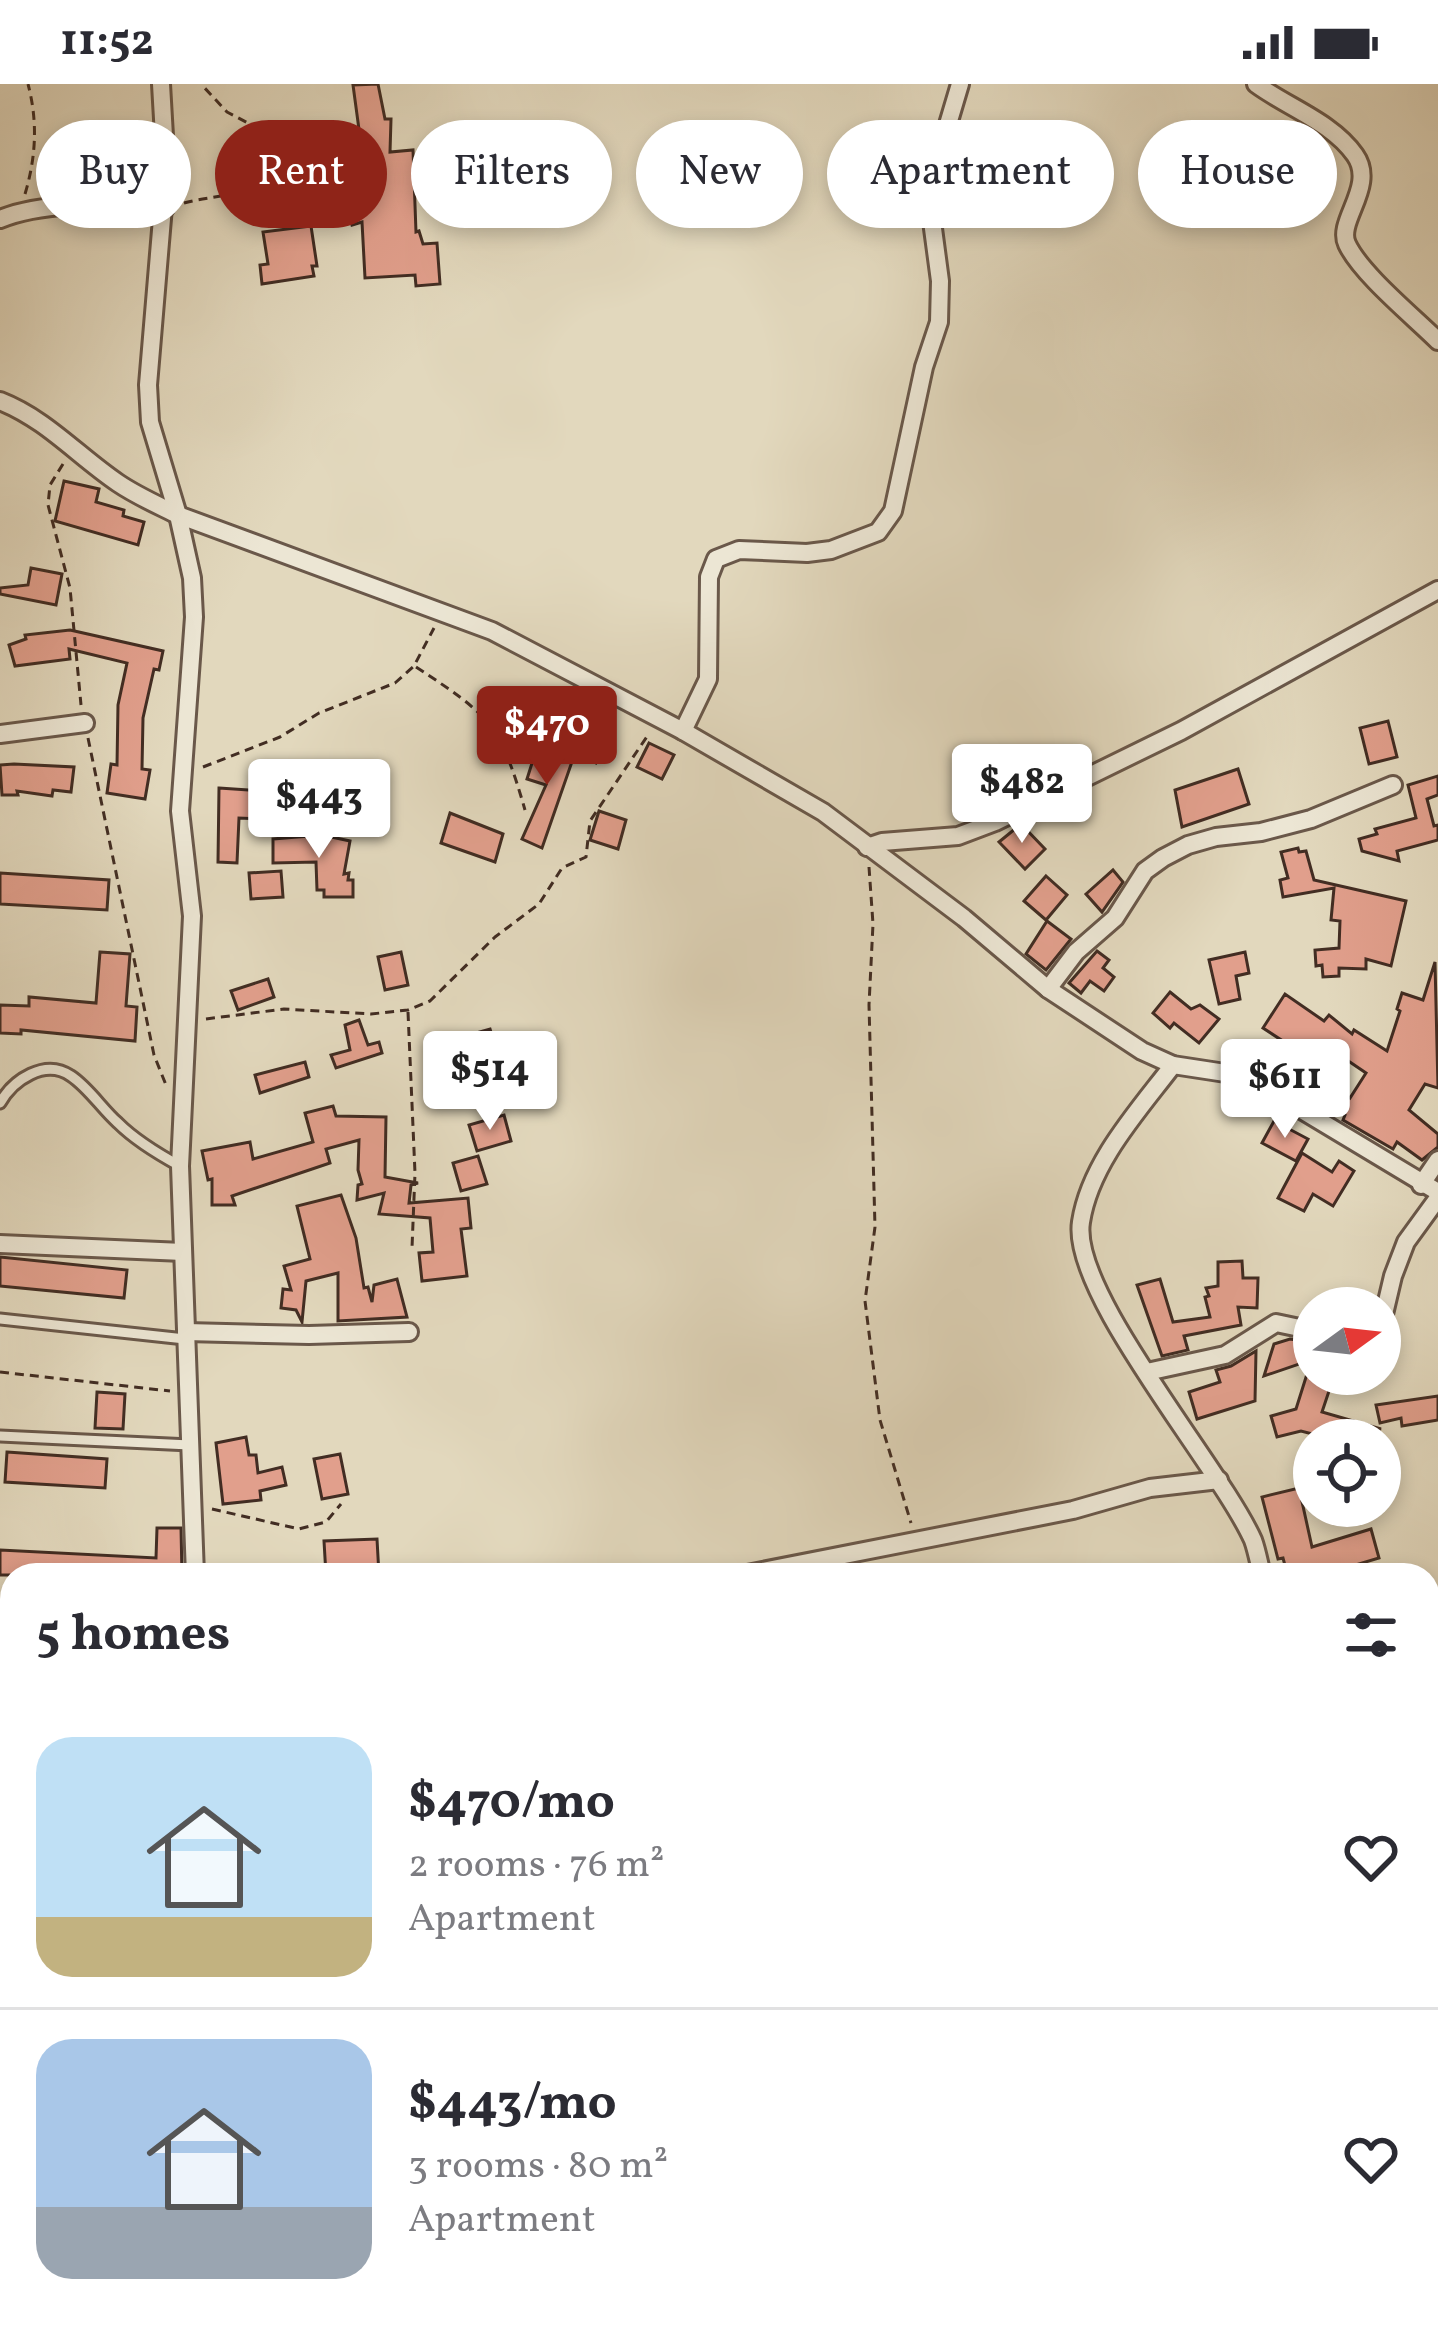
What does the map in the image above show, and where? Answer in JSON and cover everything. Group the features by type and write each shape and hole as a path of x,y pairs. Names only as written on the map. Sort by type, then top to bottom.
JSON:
{"street":[{"path":"161,84 163,120"},
{"path":"683,731 708,679 709,577 716,560 740,550 831,550 878,532 893,511 924,367 939,322 940,281 932,220 935,168 960,84"},
{"path":"1256,84 1333,132 1356,155 1362,167 1358,202 1345,235 1347,244 1438,340"},
{"path":"0,218 36,210"},
{"path":"162,228 148,386 154,440 192,578 194,617 180,811 191,916 180,1166 194,1563"},
{"path":"0,401 16,407 118,483 178,515 492,631 683,731 823,812 964,918 1048,989 1142,1051 1173,1066 1245,1076 1432,1192"},
{"path":"867,847 958,836 995,822 1180,731 1438,590"},
{"path":"0,734 86,723"},
{"path":"1048,989 1076,952 1115,918 1145,872 1163,858 1216,837 1311,819 1394,785"},
{"path":"1173,1066 1097,1171 1079,1239 1104,1302 1219,1480 1254,1542 1259,1563"},
{"path":"1390,1287 1406,1242 1432,1192 1438,1160"},
{"path":"0,1244 183,1252"},
{"path":"1147,1372 1225,1355 1276,1323 1293,1327"},
{"path":"186,1335 409,1332"},
{"path":"806,1563 1072,1510 1150,1488 1219,1480"}],"lane":[{"path":"0,1103 27,1075 49,1070 69,1074 119,1125 180,1166"},
{"path":"0,1318 186,1335"},
{"path":"0,1436 190,1445"}],"path":[{"path":"19,211 34,164 28,84"},
{"path":"191,202 266,185 284,174 290,163 280,140 227,112 201,84"},
{"path":"76,449 50,485 48,505 70,587 76,687 154,1054 167,1088"},
{"path":"185,775 394,683 414,666 442,610"},
{"path":"414,666 465,700 494,728 506,749 525,810"},
{"path":"187,1022 284,1009 370,1014 408,1010 441,992 495,937 539,904 562,868 586,857 590,821 659,718"},
{"path":"867,847 873,924 869,1005 874,1227 865,1301 880,1420 917,1542"},
{"path":"408,1010 415,1173 412,1248"},
{"path":"0,1372 190,1393"},
{"path":"192,1504 299,1528 326,1522 341,1504"}],"building":[{"path":"378,84 385,119 391,119 390,152 411,150 411,228 419,231 423,244 437,243 440,284 416,286 415,275 365,278 362,228 387,228 387,120 358,120 353,85"},
{"path":"311,228 314,276 262,284 260,265 268,264 263,232"},
{"path":"64,481 99,489 96,502 144,522 138,545 55,521"},
{"path":"31,568 62,574 56,605 0,594 0,588 28,585"},
{"path":"70,630 163,651 143,718 142,769 150,770 145,799 107,793 111,764 117,765 118,705 127,663 69,649 70,659 15,666 9,645 26,639 25,635"},
{"path":"587,717 614,735 596,763 569,746"},
{"path":"1388,721 1397,757 1369,764 1360,728"},
{"path":"539,741 575,753 542,848 522,839 546,785 527,779"},
{"path":"649,743 674,755 662,779 637,767"},
{"path":"0,765 74,767 71,792 2,795"},
{"path":"1238,769 1249,804 1182,827 1175,790"},
{"path":"1438,776 1438,795 1427,799 1434,826 1438,825 1438,840 1397,851 1399,861 1362,851 1359,839 1377,834 1375,829 1416,818 1408,785"},
{"path":"219,788 265,791 263,819 239,818 237,863 218,862"},
{"path":"599,811 626,820 618,849 590,840"},
{"path":"450,813 503,834 495,862 441,843"},
{"path":"1021,824 1045,849 1025,869 999,842"},
{"path":"322,835 350,841 344,874 349,873 348,880 353,880 353,897 324,897 324,890 317,890 316,862 273,863 273,839"},
{"path":"1306,851 1314,880 1406,901 1391,966 1366,959 1366,969 1339,968 1339,976 1323,977 1315,950 1339,948 1340,921 1331,920 1334,888 1283,897 1280,880 1288,878 1281,852"},
{"path":"1113,870 1123,882 1102,912 1086,894"},
{"path":"281,871 283,897 251,899 249,873"},
{"path":"0,873 109,880 107,910 0,904"},
{"path":"1046,876 1067,895 1046,920 1024,901"},
{"path":"1047,921 1071,939 1046,970 1026,954"},
{"path":"1097,951 1109,960 1103,968 1114,977 1104,991 1090,981 1081,993 1069,983"},
{"path":"100,952 130,954 126,1006 137,1007 135,1041 21,1030 21,1034 0,1033 0,1005 29,1006 29,997 96,1003"},
{"path":"401,952 408,985 385,990 378,957"},
{"path":"1245,952 1249,973 1236,976 1240,999 1219,1004 1209,960"},
{"path":"1435,962 1438,1088 1425,1084 1409,1110 1438,1134 1438,1147 1422,1160 1397,1142 1393,1149 1343,1120 1345,1115 1283,1071 1298,1051 1263,1028 1285,994 1324,1021 1329,1015 1352,1034 1354,1030 1387,1051 1402,993 1423,1000","holes":["1341,1056 1366,1073 1350,1098 1322,1077"]},
{"path":"268,979 274,997 238,1010 231,991"},
{"path":"1170,992 1191,1009 1200,1005 1219,1019 1199,1043 1153,1013"},
{"path":"359,1020 368,1045 379,1042 382,1053 336,1068 331,1055 350,1050 345,1025"},
{"path":"490,1029 498,1056 466,1065 458,1038"},
{"path":"305,1062 309,1077 260,1093 255,1075"},
{"path":"333,1106 336,1116 386,1117 385,1177 418,1183 411,1185 409,1203 468,1198 471,1228 461,1229 467,1276 422,1281 419,1253 433,1252 430,1218 379,1214 384,1193 357,1200 362,1184 359,1140 326,1149 330,1163 232,1196 235,1205 212,1205 212,1179 208,1180 202,1151 250,1142 253,1159 313,1142 305,1113"},
{"path":"504,1115 511,1141 477,1151 469,1125"},
{"path":"1274,1121 1308,1139 1296,1161 1262,1143"},
{"path":"1302,1153 1332,1172 1339,1161 1354,1171 1333,1206 1313,1194 1304,1211 1278,1198"},
{"path":"478,1156 487,1184 461,1191 453,1163"},
{"path":"341,1195 356,1238 364,1288 368,1287 372,1302 374,1285 397,1279 407,1317 338,1321 338,1273 306,1281 302,1322 296,1310 281,1308 283,1289 291,1290 284,1266 310,1259 297,1206"},
{"path":"0,1257 127,1270 124,1298 0,1286"},
{"path":"1242,1261 1243,1278 1258,1278 1257,1308 1238,1307 1241,1325 1184,1336 1188,1350 1162,1356 1137,1285 1160,1279 1173,1322 1210,1317 1206,1288 1218,1286 1218,1262"},
{"path":"1293,1340 1293,1366 1264,1376 1274,1344"},
{"path":"1256,1351 1255,1401 1197,1419 1189,1392 1220,1382 1216,1370"},
{"path":"97,1392 125,1394 123,1429 95,1428"},
{"path":"1300,1395 1328,1395 1322,1412 1346,1419 1293,1419 1293,1433 1277,1437 1271,1416 1296,1409"},
{"path":"1438,1396 1438,1420 1402,1426 1401,1418 1379,1419 1376,1405"},
{"path":"246,1437 249,1455 256,1455 258,1473 282,1467 286,1485 260,1491 261,1500 223,1504 216,1443"},
{"path":"7,1452 107,1459 105,1488 5,1482"},
{"path":"340,1454 348,1494 322,1499 314,1459"},
{"path":"1293,1489 1293,1527 1308,1527 1312,1547 1371,1529 1379,1558 1362,1563 1284,1563 1278,1559 1262,1497"},
{"path":"157,1528 181,1528 182,1563 0,1563 0,1550 156,1558"},
{"path":"377,1539 378,1563 325,1563 324,1541"}]}
